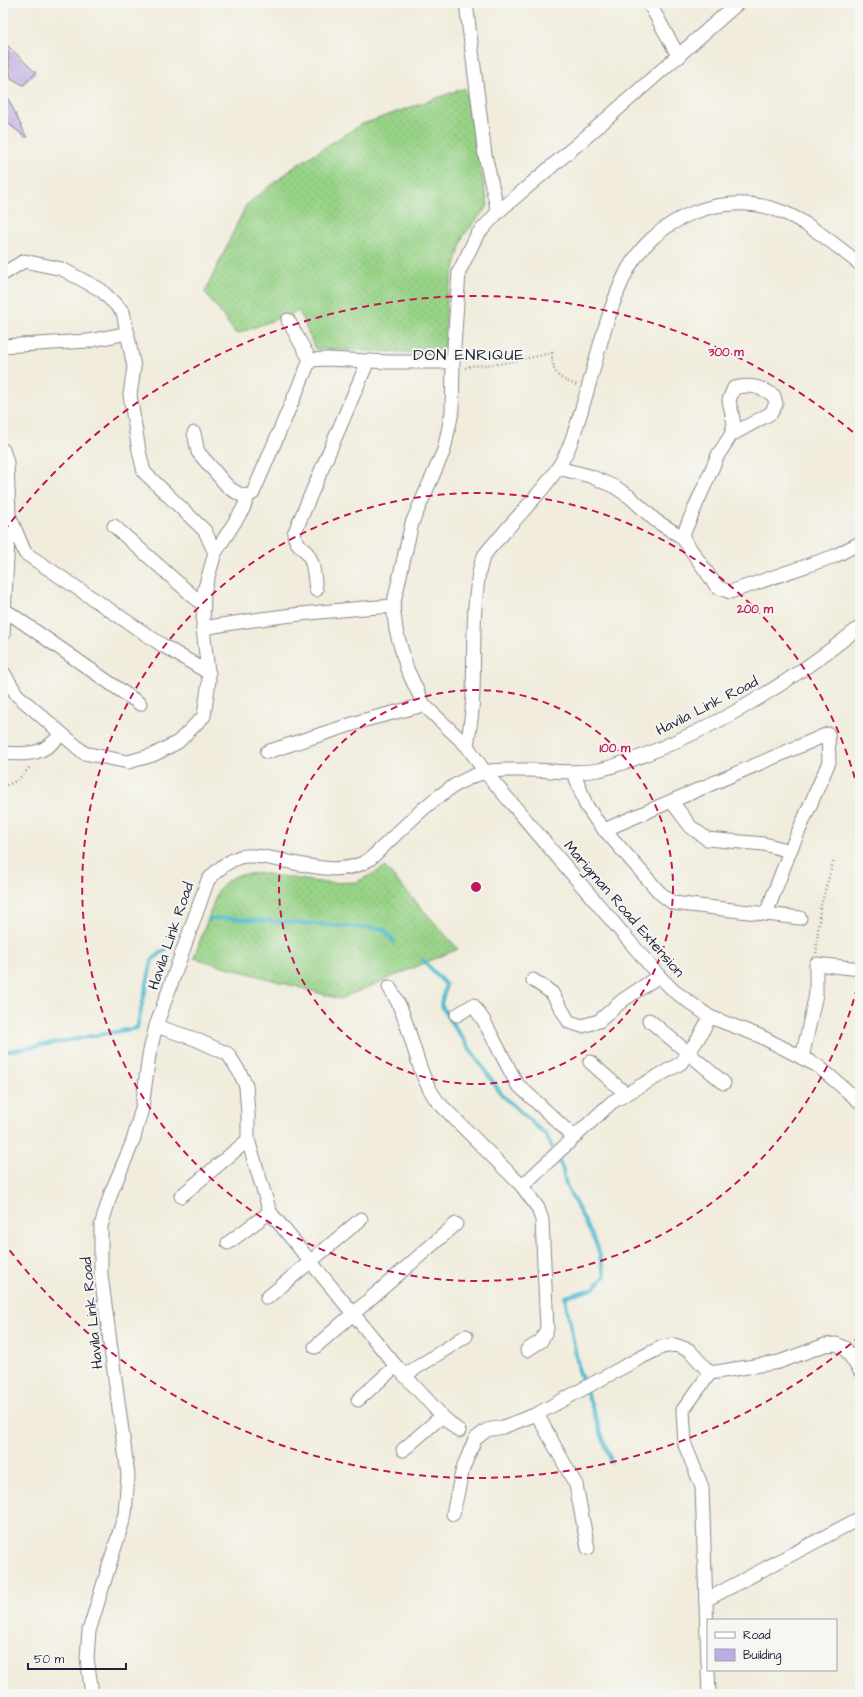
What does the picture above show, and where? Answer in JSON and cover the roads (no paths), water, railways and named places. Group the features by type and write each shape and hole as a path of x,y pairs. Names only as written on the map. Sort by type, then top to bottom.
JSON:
{"street":[{"path":"466,3 485,155 498,212"},
{"path":"649,3 679,57"},
{"path":"267,752 365,720 424,705 407,669 396,630 393,606 412,523 444,450 452,412 453,362 459,272 477,234 498,212 679,57 738,3"},
{"path":"467,746 472,710 475,608 478,575 484,556 558,468 569,447 606,327 624,277 635,257 652,238 670,224 696,212 732,203 762,205 786,213 826,239 860,264"},
{"path":"3,274 24,261 62,269 102,290 123,312 134,367 130,395 138,451 144,472 205,532 215,553"},
{"path":"288,320 310,360"},
{"path":"3,346 88,341 128,333"},
{"path":"310,360 327,359 453,362"},
{"path":"3,672 17,695 84,753 128,762 153,755 178,742 204,716 209,673 202,628 203,605 204,591 215,553 243,509 248,496 253,493 310,360"},
{"path":"316,590 312,564 309,556 295,541 294,534 368,360"},
{"path":"194,433 198,452 229,488 241,495 248,496"},
{"path":"682,537 718,455 731,434"},
{"path":"3,450 7,462 10,515 3,628"},
{"path":"558,468 590,476 615,487 630,497 656,521 682,537 717,587 730,592 835,556 860,544"},
{"path":"10,515 25,552 162,645 209,673"},
{"path":"114,526 203,605"},
{"path":"202,628 264,618 393,606"},
{"path":"5,610 140,704"},
{"name":"Havila Link Road","path":"92,1694 86,1658 89,1631 125,1514 128,1475 101,1275 101,1226 111,1193 133,1141 142,1108 149,1055 156,1026 202,893 208,880 216,871 227,863 241,857 255,855 336,868 360,866 370,859 432,801 452,787 485,772 521,770 574,773 599,770 626,761 705,728 740,710 777,688 826,655 860,627"},
{"name":"Marigman Road Extension","path":"424,705 467,746 485,772 659,976 674,991 710,1017 760,1036 818,1066 860,1102"},
{"path":"3,753 19,754 46,750 61,734"},
{"path":"604,830 828,734 829,762 790,851 766,914"},
{"path":"574,773 586,805 604,830 660,893 673,903 800,918"},
{"path":"672,802 691,827 707,839 764,844 790,851"},
{"path":"802,1058 816,994 816,964 860,969"},
{"path":"533,980 552,993 569,1022 582,1026 599,1021 623,1000 659,976"},
{"path":"389,987 404,1015 428,1090 438,1102 522,1186 538,1208 542,1220 547,1329 541,1341 527,1350"},
{"path":"457,1015 473,1006 484,1021 517,1084 574,1137"},
{"path":"522,1186 612,1102 625,1093 681,1063 689,1054 710,1017"},
{"path":"649,1020 724,1083"},
{"path":"156,1026 195,1039 228,1054 246,1086 248,1140 270,1212 400,1370 442,1416 459,1431"},
{"path":"590,1062 625,1093"},
{"path":"181,1196 248,1140"},
{"path":"228,1243 270,1212"},
{"path":"267,1298 312,1262 361,1219"},
{"path":"314,1347 355,1314 456,1224"},
{"path":"358,1400 400,1370 466,1336"},
{"path":"707,1632 702,1487 685,1445 683,1410 710,1373 779,1362 825,1345 836,1344 845,1348 860,1371"},
{"path":"453,1514 464,1468 475,1438 487,1430 503,1427 537,1414 662,1347 675,1345 689,1350 710,1373"},
{"path":"537,1414 576,1485 588,1548"},
{"path":"403,1450 442,1416"},
{"path":"706,1600 860,1518"},
{"path":"708,1671 709,1694"}],"waterway":[{"path":"209,919 225,918 384,929 394,942"},
{"path":"3,1052 137,1028 152,960 166,949"},
{"path":"423,960 446,985 441,1004 449,1019 502,1095 546,1135 562,1167 566,1185 597,1245 605,1276 593,1289 565,1297 579,1371 611,1461"}],"district":[{"name":"DON ENRIQUE","path":"469,355"}]}
